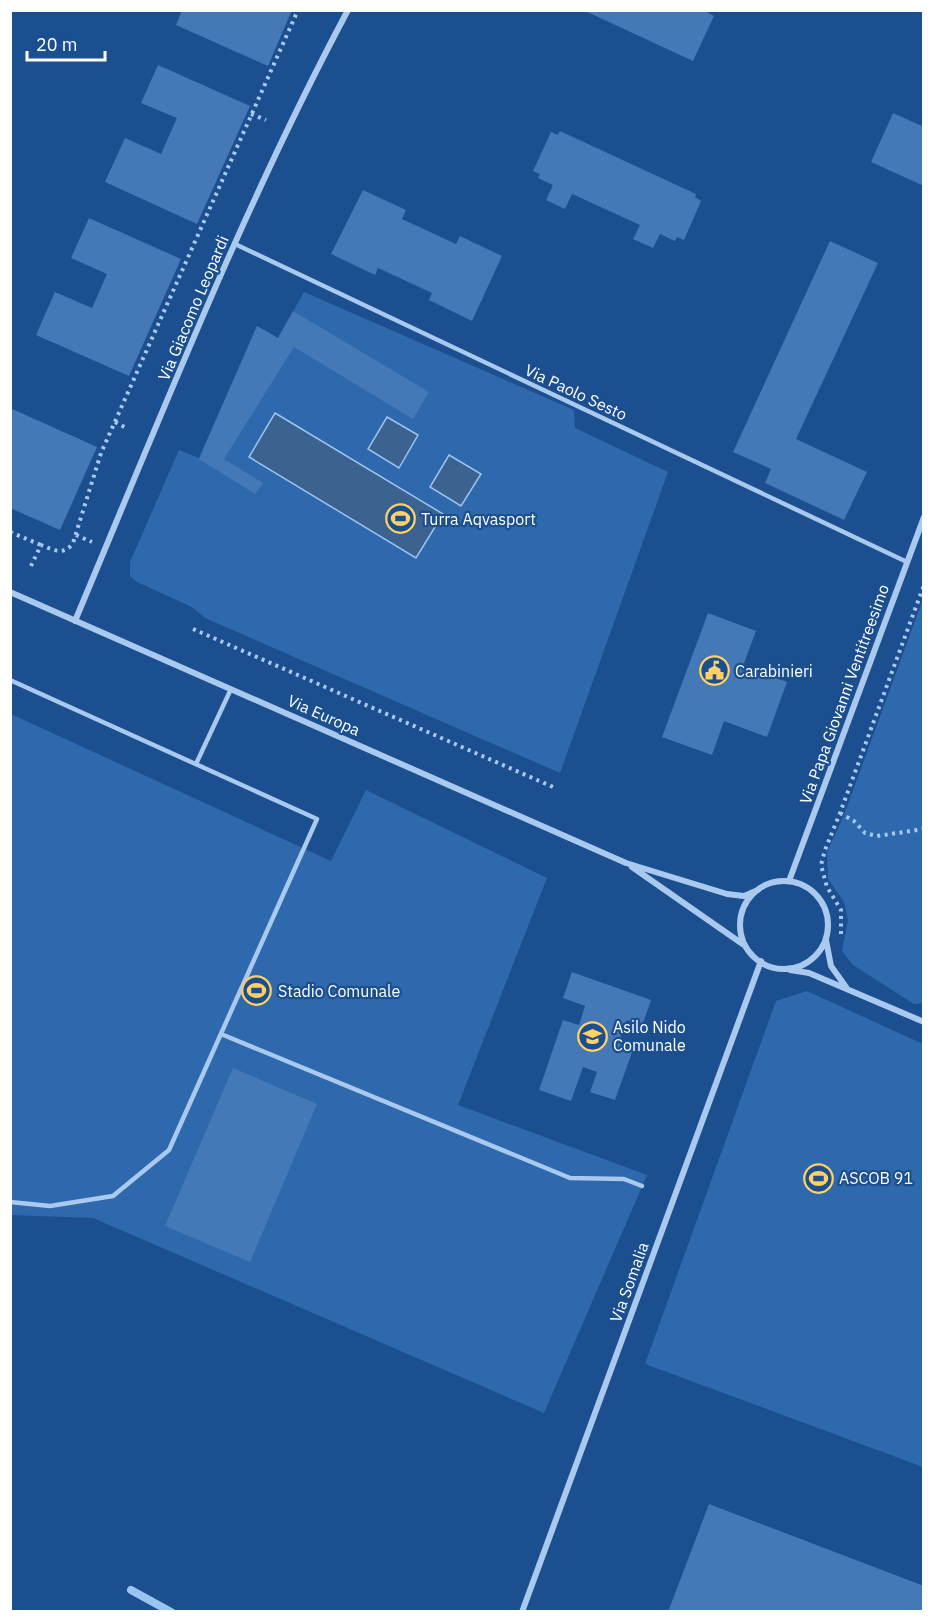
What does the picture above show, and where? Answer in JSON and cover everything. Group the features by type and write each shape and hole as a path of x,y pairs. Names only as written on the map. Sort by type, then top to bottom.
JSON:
{"street":[{"name":"Via Giacomo Leopardi","path":"75,621 235,244 323,57 348,10"},
{"name":"Via Papa Giovanni Ventitreesimo","path":"789,881 924,517"},
{"name":"Via Europa","path":"10,592 626,863 727,894 744,896 758,890"},
{"name":"Via Europa","path":"626,863 750,951"},
{"path":"849,989 840,981 831,966 826,948 826,911 819,898 806,886 789,881 772,882 758,890 747,903 741,920 742,935 750,951 761,961 778,968 809,973 924,1022"},
{"path":"778,968 793,968 809,961 822,946 827,933"},
{"name":"Via Somalia","path":"522,1611 761,961"}],"lane":[{"name":"Via Paolo Sesto","path":"235,244 907,562"},
{"path":"10,680 317,819 169,1150 113,1196 50,1206 10,1202"},
{"path":"196,764 231,689"},
{"path":"221,1034 570,1178 624,1179 642,1186"}],"path":[{"path":"10,532 56,551 65,550 73,543 101,453 298,10"},
{"path":"251,114 266,120"},
{"path":"115,422 129,429"},
{"path":"76,535 92,542"},
{"path":"31,566 41,545"},
{"path":"840,945 841,910 827,887 821,865 924,585"},
{"path":"193,629 553,787"},
{"path":"840,813 854,821 865,833 877,836 924,829"}],"shaded area":[{"name":"Turra Aqvasport","path":"304,292 574,410 575,428 668,472 560,773 205,618 192,607 137,582 130,576 130,562 179,450 199,458 257,326 278,338"},
{"path":"275,413 443,514 416,558 249,457"},
{"path":"387,417 418,435 399,468 368,449"},
{"path":"449,455 481,474 461,506 430,487"},
{"path":"923,599 924,1003 914,1004 853,965 842,951 848,920 844,902 828,879 827,852 844,815"},
{"name":"Stadio Comunale","path":"11,714 331,861 366,790 547,878 458,1105 647,1175 544,1413 93,1218 11,1215"},
{"name":"ASCOB 91","path":"807,991 923,1044 923,1467 645,1364 776,1001"}],"building":[{"path":"182,10 292,10 268,66 176,25"},
{"path":"583,10 703,10 714,16 693,61"},
{"path":"158,65 250,106 197,224 105,182 125,138 161,154 177,118 141,103"},
{"path":"893,113 924,127 924,186 871,162"},
{"path":"560,131 696,194 695,197 701,201 684,240 677,237 675,241 660,234 653,248 633,239 640,225 572,194 565,209 546,200 553,185 538,178 540,174 533,171 551,132 558,135"},
{"path":"363,190 406,210 402,219 456,244 460,236 502,256 472,321 429,300 432,293 378,268 375,275 331,254"},
{"path":"89,218 181,259 129,376 36,335 55,292 92,308 107,274 71,258"},
{"path":"830,241 878,263 796,439 867,472 844,520 765,483 771,469 733,452"},
{"path":"293,311 429,392 413,419 294,347 224,459 263,483 255,494 199,459 257,326 278,338"},
{"path":"10,408 97,447 60,530 10,508"},
{"path":"708,613 756,631 743,666 787,682 767,737 724,721 712,755 662,737"},
{"path":"572,972 651,1000 642,1026 627,1020 620,1038 635,1044 615,1100 590,1092 597,1072 583,1067 571,1101 539,1090 563,1020 579,1025 585,1006 563,998"},
{"path":"233,1068 317,1104 250,1262 165,1226"},
{"path":"709,1504 924,1586 924,1612 668,1612"}],"waterway":[{"path":"131,1590 171,1612"}],"place":[{"name":"Turra Aqvasport","path":"400,519"},
{"name":"Carabinieri","path":"714,671"},
{"name":"Stadio Comunale","path":"257,991"},
{"name":"Asilo Nido Comunale","path":"592,1036"},
{"name":"ASCOB 91","path":"818,1178"}]}
